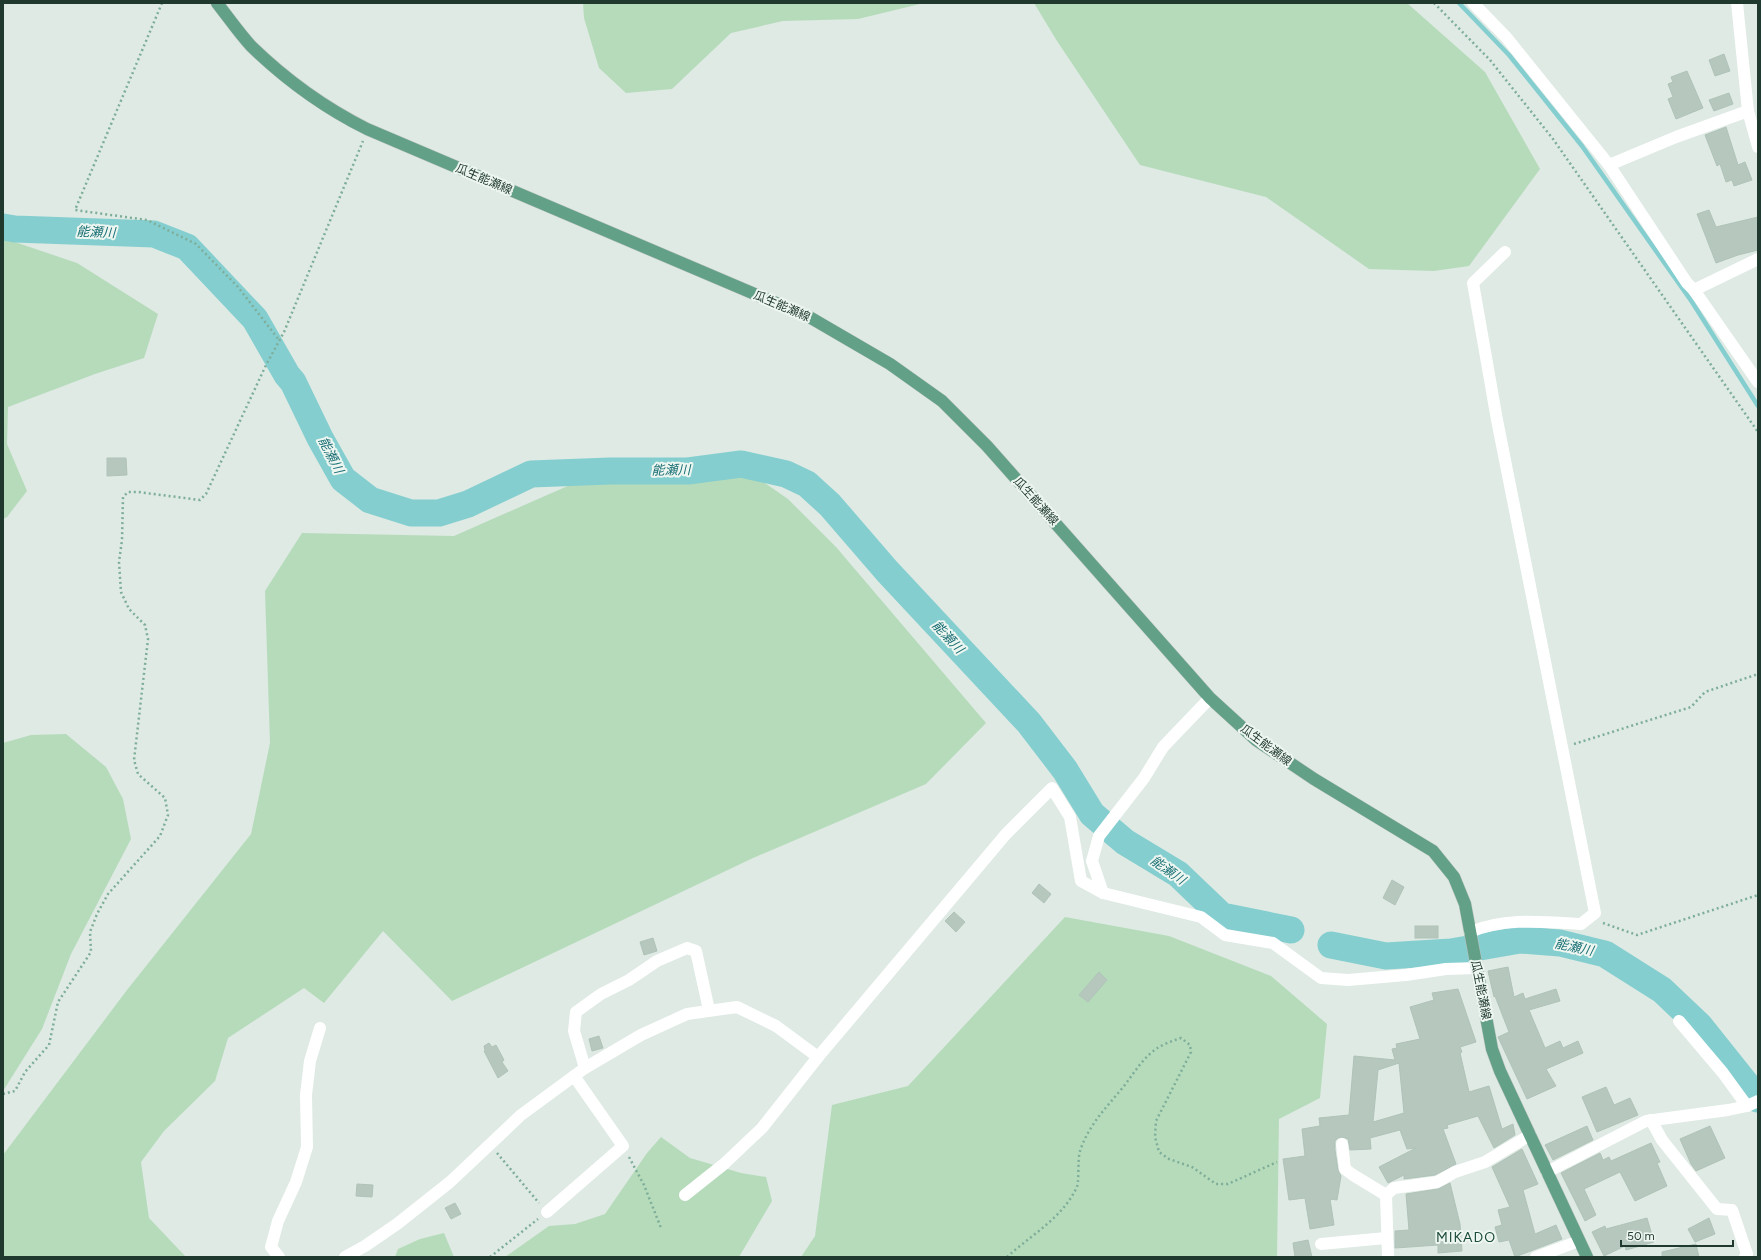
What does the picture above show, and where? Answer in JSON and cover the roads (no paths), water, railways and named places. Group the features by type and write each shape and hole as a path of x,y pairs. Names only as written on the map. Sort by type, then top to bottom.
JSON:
{"main road":[{"name":"瓜生能瀬線","path":"217,3 251,46 291,79 335,112 367,129 812,318 890,364 942,401 987,446 1210,698 1262,744 1314,779 1433,851 1454,877 1465,904 1492,1049 1500,1071 1587,1257"}],"street":[{"path":"1473,3 1506,37 1609,165 1687,283 1694,290 1758,382"},
{"path":"1737,3 1748,111 1758,147"},
{"path":"1609,165 1676,137 1748,111"},
{"path":"1470,932 1485,926 1516,921 1581,924 1595,913 1497,420 1473,283 1506,252"},
{"path":"1694,290 1758,259"},
{"path":"1104,893 1092,861 1099,836 1144,778 1163,747 1210,698"},
{"path":"685,1194 724,1164 762,1128 818,1057 1006,834 1052,788 1070,817 1081,881 1104,893 1201,917 1225,935 1273,943 1322,978 1348,980 1406,975 1446,969 1477,968"},
{"path":"585,1068 574,1031 576,1012 601,994 629,980 657,961 687,948 696,950 709,1010"},
{"path":"345,1257 365,1246 397,1224 450,1182 521,1114 585,1068 641,1035 687,1014 737,1007 776,1026 818,1057"},
{"path":"1547,1172 1646,1120 1728,1110 1753,1103 1723,1073 1679,1021"},
{"path":"279,1257 272,1247 278,1221 296,1182 307,1148 306,1095 310,1061 320,1028"},
{"path":"547,1212 623,1146 574,1076"},
{"path":"1651,1120 1662,1140 1717,1209 1732,1210 1747,1254 1745,1257"},
{"path":"1390,1257 1386,1238 1386,1195 1394,1188 1436,1182 1455,1172 1485,1162 1530,1135"},
{"path":"1342,1144 1345,1169 1386,1195"},
{"path":"1321,1244 1386,1238"},
{"path":"1536,1257 1579,1241"}],"waterway":[{"path":"1459,3 1509,55 1582,146 1692,302 1758,406"},
{"name":"能瀬川","path":"3,227 15,229 154,234 187,247 255,319 287,375 293,382 320,438 343,479 370,500 411,513 439,513 468,504 531,474 610,471 688,471 741,464 786,474 807,484 830,505 887,571 1029,723 1065,770 1092,814 1125,842 1178,874 1222,916 1291,930"},
{"name":"能瀬川","path":"1331,945 1386,956 1451,952 1520,940 1560,943 1605,954 1662,990 1699,1025 1758,1099"}],"district":[{"name":"MIKADO","path":"1466,1237"}]}
